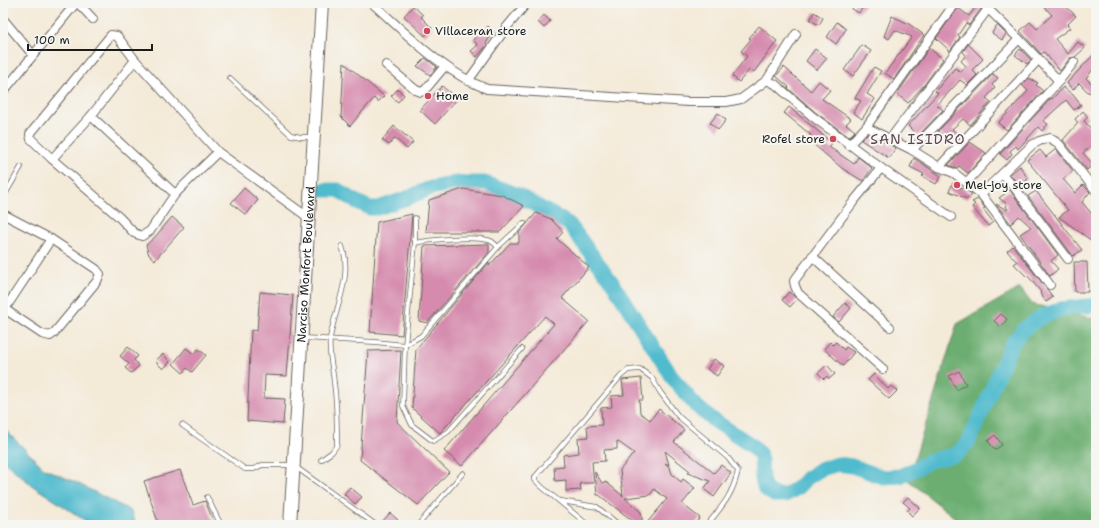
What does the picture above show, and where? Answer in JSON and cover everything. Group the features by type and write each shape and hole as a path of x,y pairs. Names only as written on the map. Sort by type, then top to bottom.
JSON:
{"main road":[{"name":"Narciso Monfort Boulevard","path":"290,525 322,3"}],"street":[{"path":"3,92 77,3 93,19"},
{"path":"372,3 444,66 468,81 487,89 689,102 734,101 741,99 767,80 796,34"},
{"path":"468,81 506,28 527,3"},
{"path":"849,145 866,127 955,3"},
{"path":"982,3 1039,59 1059,81"},
{"path":"890,139 988,9"},
{"path":"3,19 33,56"},
{"path":"218,152 175,194 150,231 142,236 134,233 119,217 52,159 31,139 30,134 111,35 117,36 136,60 218,152 309,218"},
{"path":"912,150 1019,39"},
{"path":"939,167 1039,59"},
{"path":"52,159 91,116 136,60"},
{"path":"967,182 1059,81 1074,62"},
{"path":"386,65 416,90 421,92 426,90 444,66"},
{"path":"767,80 775,84 849,145 951,217"},
{"path":"91,116 175,194"},
{"path":"866,127 912,150 939,167 954,173 981,194 1050,285"},
{"path":"981,194 1032,146 1039,141 1050,138 1059,144 1096,191"},
{"path":"881,168 812,256 794,282 798,293 883,369"},
{"path":"1002,174 1014,187 1068,259"},
{"path":"3,214 51,239 96,269 100,274 97,281 50,336 42,334 4,308 51,239"},
{"path":"812,256 890,327"}],"lane":[{"path":"230,78 291,135 314,137"},
{"path":"3,198 21,167"},
{"path":"415,218 415,244 406,345 403,406 412,425 433,441 448,432 522,349"},
{"path":"301,338 406,345 421,336 498,247 524,223"},
{"path":"415,244 427,241 481,238 492,241 498,247"},
{"path":"321,460 332,452 337,444 330,339 345,279 346,263 342,246"},
{"path":"588,525 542,487 535,480 535,477 622,376 628,370 640,369 652,378 660,392 678,416 728,458 738,470 734,486 727,500 707,525"},
{"path":"182,425 245,469 254,469 262,465 293,465 376,525"},
{"path":"418,525 463,473"},
{"path":"207,497 221,525"},
{"path":"559,501 597,507 619,525"}],"green space":[{"path":"1020,288 1032,304 1096,319 1096,525 964,525 908,480 957,324"}],"water":[{"path":"3,428 45,469 75,482 131,511 136,525 92,525 33,486 3,461"}],"building":[{"path":"855,3 866,3 859,13 852,9"},
{"path":"1041,3 1062,3 1076,16 1067,25 1070,28 1055,39 1068,54 1078,42 1085,48 1075,57 1070,58 1060,71 1044,52 1041,54 1020,31 1030,22 1037,29 1052,15"},
{"path":"977,5 981,9 969,25 966,23 958,35 960,37 950,51 936,38 958,8 969,16"},
{"path":"413,6 423,15 421,17 432,28 425,36 404,16"},
{"path":"814,12 823,18 819,25 810,20"},
{"path":"544,15 550,21 544,28 538,22"},
{"path":"892,16 909,24 924,35 894,79 885,73 912,37 895,30 889,39 884,36"},
{"path":"837,22 846,29 836,44 827,37"},
{"path":"997,25 1006,34 1002,40 992,33"},
{"path":"488,26 494,32 488,40 487,45 477,57 471,51 478,45 473,40"},
{"path":"759,26 777,41 754,72 750,69 739,82 732,76 747,56 741,51"},
{"path":"968,44 983,59 972,70 977,75 967,85 960,80 937,105 943,110 918,136 908,126 938,93 935,91 955,68 961,72 966,66 961,61 966,55 963,52"},
{"path":"862,45 871,51 853,76 844,70"},
{"path":"929,48 943,59 924,85 908,103 897,94"},
{"path":"815,49 827,58 817,70 806,61"},
{"path":"1020,49 1031,60 1027,64 1015,55"},
{"path":"1096,52 1096,66 1086,78 1095,87 1089,93 1079,83 1073,90 1067,83"},
{"path":"425,58 437,67 430,75 417,66"},
{"path":"344,63 384,96 378,102 374,98 350,126 341,117"},
{"path":"784,67 811,91 819,81 830,90 822,99 851,119 846,124 855,131 849,137 815,112 788,88 789,87 776,76"},
{"path":"874,67 881,71 867,94 875,99 862,119 853,112 861,101 855,98"},
{"path":"993,74 998,78 992,85 995,88 986,98 991,102 970,125 963,119 952,129 960,136 952,144 938,131"},
{"path":"1029,78 1038,83 1036,85 1043,91 1007,130 998,123 1028,91 1022,85"},
{"path":"442,86 457,99 435,124 420,110"},
{"path":"1063,87 1073,95 1081,105 1074,110 1066,100 1043,121 1048,124 1042,131 1038,127 1018,149 1016,146 1010,151 1012,154 1007,160 1000,154 1051,98 1052,99"},
{"path":"398,89 404,95 398,102 391,96"},
{"path":"789,107 832,143 829,147 854,164 858,157 872,168 863,181 843,169 807,139 811,135 784,113"},
{"path":"1083,111 1088,117 1084,121 1096,134 1096,148 1092,145 1083,153 1093,164 1087,170 1063,140 1078,123 1075,119"},
{"path":"718,113 726,120 718,130 710,123"},
{"path":"394,126 413,142 407,149 395,138 389,145 382,140"},
{"path":"867,134 896,148 889,158 861,140"},
{"path":"970,142 986,153 968,173 959,166 957,168 948,165"},
{"path":"1056,149 1073,171 1063,179 1075,193 1083,185 1090,192 1082,202 1096,219 1096,244 1059,217 1068,210 1027,160 1040,150 1046,157"},
{"path":"914,158 941,176 936,184 922,176 924,174 910,167"},
{"path":"1020,166 1028,179 1020,186 1010,174"},
{"path":"953,183 972,194 967,199 949,191"},
{"path":"244,188 258,200 246,215 231,203"},
{"path":"463,189 502,195 524,206 500,232 426,232 429,200"},
{"path":"1010,190 1058,255 1051,261 1058,269 1050,276 1020,234 1031,227 1019,216 1011,224 996,204 1007,210 1008,209 1006,207 1007,204 999,198"},
{"path":"1036,191 1082,250 1073,256 1028,196"},
{"path":"978,199 985,208 983,209 993,222 988,226 972,207 975,204 972,202"},
{"path":"536,213 551,219 563,232 557,239 589,267 562,298 589,321 462,466 444,451 554,324 545,316 440,433 412,408 416,349 489,262 489,266 510,243 519,243 519,233"},
{"path":"412,214 402,335 370,332 377,222"},
{"path":"172,217 184,227 155,260 149,255 146,245"},
{"path":"489,244 489,252 427,323 419,321 424,246"},
{"path":"1013,246 1053,297 1046,302 1040,293 1041,292 1027,275 1026,276 1014,264 1017,262 1007,251"},
{"path":"1074,262 1087,262 1088,292 1075,292"},
{"path":"260,292 293,295 287,376 265,375 264,398 285,399 283,424 247,421 251,330 257,331"},
{"path":"789,292 797,299 790,307 782,300"},
{"path":"845,303 851,308 839,322 833,317"},
{"path":"1001,314 1007,319 1001,327 994,321"},
{"path":"830,342 833,345 836,342 844,350 846,347 854,352 843,366 824,349"},
{"path":"128,347 138,356 134,360 139,366 131,373 125,368 129,364 120,356"},
{"path":"186,348 194,354 198,349 206,355 192,372 187,368 183,373 173,364"},
{"path":"401,350 397,422 449,472 418,505 360,460 368,351"},
{"path":"163,354 170,362 163,369 155,361"},
{"path":"714,359 724,366 717,376 707,369"},
{"path":"827,365 835,374 829,379 827,376 824,379 818,373"},
{"path":"959,371 966,384 957,390 949,376"},
{"path":"874,374 888,389 891,386 897,391 889,399 868,380"},
{"path":"641,378 643,400 639,400 640,413 650,420 659,409 684,430 674,442 714,473 721,465 731,473 714,497 704,489 710,481 688,473 690,471 665,451 669,465 665,463 670,468 672,474 681,482 683,479 695,488 682,504 700,518 694,525 645,525 667,499 654,489 650,495 625,498 641,512 643,525 633,525 633,521 597,495 595,472 602,483 606,482 623,496 620,470 634,453 617,441 617,449 604,450 605,461 592,462 594,483 580,483 581,490 566,491 566,480 555,481 554,467 564,466 563,455 579,453 578,438 588,437 587,426 602,425 601,408 612,407 611,396 624,395 622,380"},
{"path":"995,435 1002,445 995,450 988,441"},
{"path":"180,470 193,505 205,501 215,525 159,525 144,481"},
{"path":"350,487 362,497 355,504 344,494"},
{"path":"908,497 920,508 912,516 907,511 910,508 903,502"},
{"path":"390,513 398,520 394,525 379,525"}],"waterway":[{"path":"323,190 338,190 370,208 378,208 431,188 456,183 485,183 516,194 569,224 614,285 672,377 696,406 712,419 753,446 761,456 762,479 765,489 774,495 785,495 799,487 807,478 821,469 838,464 852,466 883,477 900,476 929,461 957,454 969,441 1012,343 1024,329 1041,317 1061,309 1096,305"}],"place":[{"name":"Villaceran store","path":"427,31"},
{"name":"Home","path":"428,96"},
{"name":"Rofel store","path":"833,139"},
{"name":"Mel-joy store","path":"957,185"}],"district":[{"name":"SAN ISIDRO","path":"918,139"}]}
